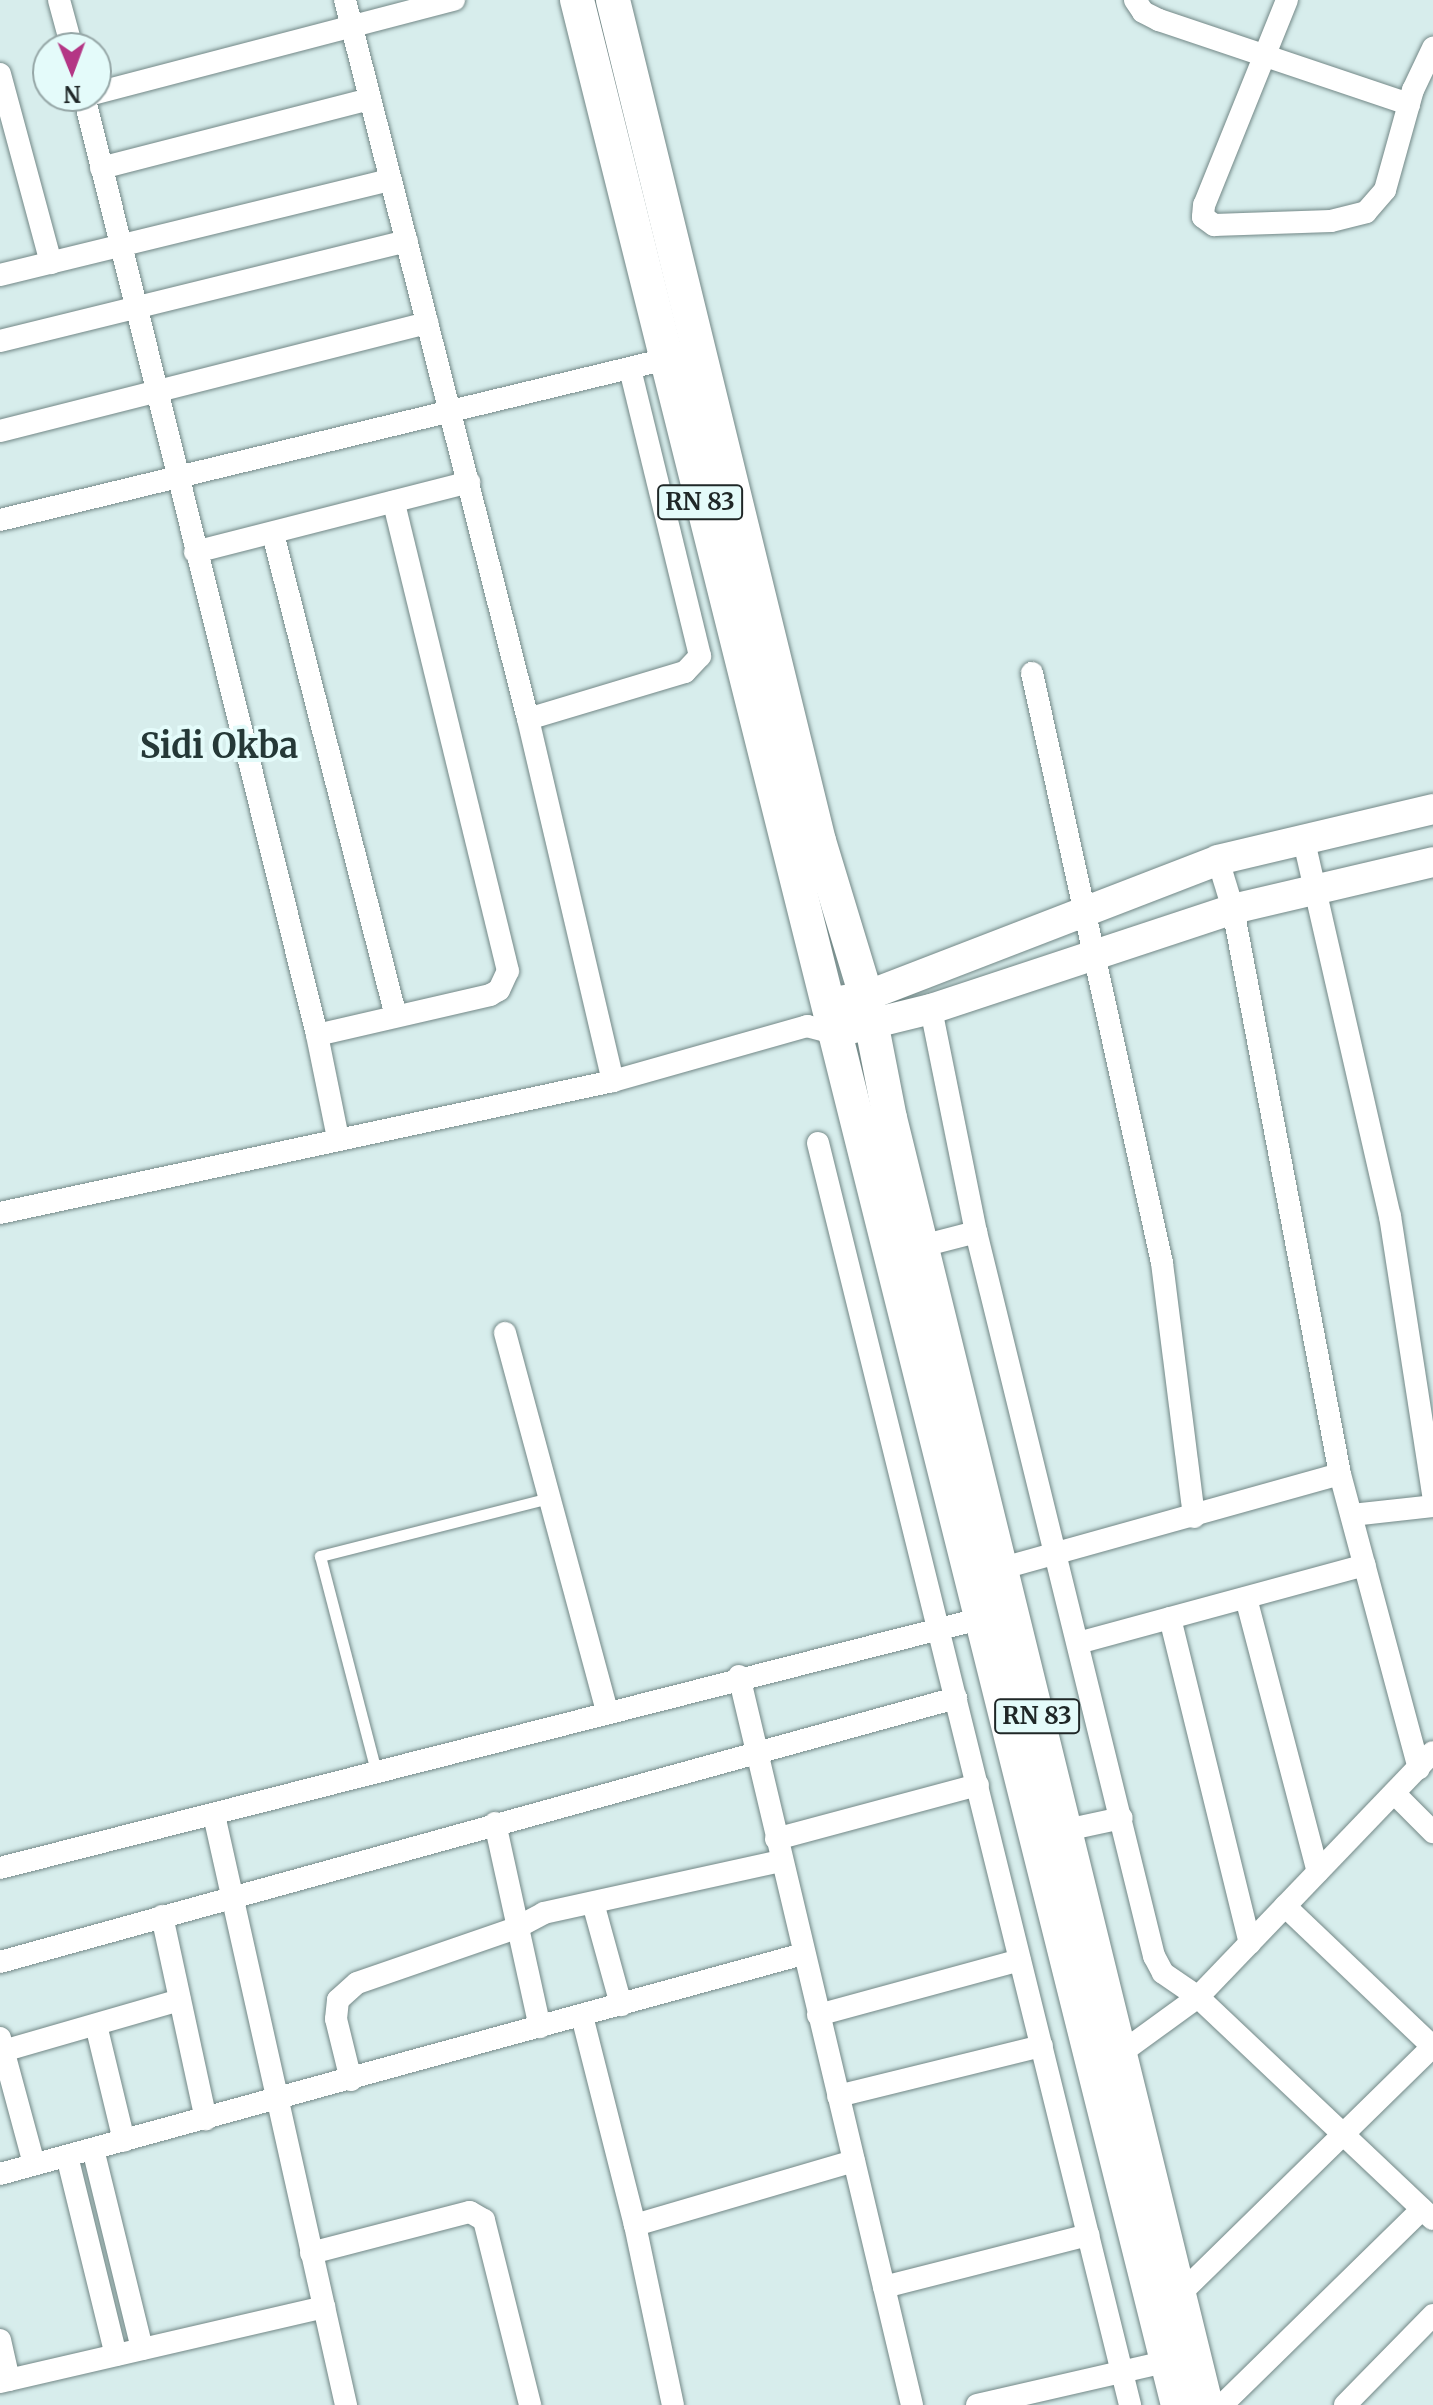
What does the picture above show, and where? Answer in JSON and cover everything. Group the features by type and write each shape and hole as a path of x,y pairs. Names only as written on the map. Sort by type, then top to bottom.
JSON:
{"main road":[{"name":"RN 83","path":"577,0 665,359 803,846 869,1011 922,1246 984,1573"},
{"name":"RN 83","path":"613,0 700,351 803,846 822,1021 899,1301 1066,1830 1179,2295 1181,2358 1178,2405"},
{"path":"869,1011 1087,910 1218,860 1303,837 1433,809"},
{"path":"822,1021 869,1011 931,1009 1233,909 1316,887 1433,862"},
{"name":"RN 83","path":"996,1614 1181,2358 1206,2405"}],"street":[{"path":"59,0 68,32"},
{"path":"345,0 528,719 613,1081"},
{"path":"1135,0 1143,12 1159,20 1418,96"},
{"path":"1287,0 1204,205 1203,217 1214,225 1331,221 1366,212 1385,190 1433,48"},
{"path":"112,89 352,28 444,1"},
{"path":"0,74 51,263"},
{"path":"101,168 370,99"},
{"path":"88,112 317,1035 338,1138"},
{"path":"0,275 391,180"},
{"path":"0,341 407,241"},
{"path":"0,431 155,389 428,323"},
{"path":"0,520 700,351"},
{"path":"528,719 685,672 700,656 630,368"},
{"path":"195,552 469,482"},
{"path":"317,1035 490,995 499,990 508,971 394,502"},
{"path":"273,534 396,1015"},
{"path":"1032,673 1087,910 1093,957 1162,1263 1194,1517"},
{"path":"1303,837 1390,1216 1433,1495"},
{"path":"1121,2053 1198,1997 1426,1760 1340,1474 1233,909 1218,860"},
{"path":"931,1009 976,1232 1154,1956 1163,1973 1198,1997 1428,2214 1222,2405"},
{"path":"0,1213 613,1081 822,1021"},
{"path":"818,1143 863,1311 1130,2405"},
{"path":"922,1246 976,1232"},
{"path":"863,1311 899,1301"},
{"path":"505,1333 607,1710"},
{"path":"984,1573 1340,1474"},
{"path":"1352,1515 1433,1506"},
{"path":"1078,1643 1365,1565"},
{"path":"1246,1598 1318,1872"},
{"path":"0,1868 214,1815 739,1676 996,1614"},
{"path":"1170,1618 1250,1943"},
{"path":"739,1676 912,2405"},
{"path":"0,1962 956,1698"},
{"path":"351,2080 336,2019 338,2000 357,1983 516,1928 532,1916 593,1903 778,1850 978,1785"},
{"path":"1395,1794 1433,1832"},
{"path":"214,1815 346,2405"},
{"path":"1066,1830 1122,1818"},
{"path":"495,1823 540,2027"},
{"path":"593,1903 621,2005"},
{"path":"1179,2295 1346,2137 1433,2046 1285,1906"},
{"path":"162,1916 206,2119"},
{"path":"0,2174 276,2101 803,1954"},
{"path":"818,2015 1020,1960"},
{"path":"34,2164 2,2044 96,2025 180,2000"},
{"path":"582,2016 635,2225 673,2405"},
{"path":"96,2025 124,2141"},
{"path":"838,2096 1042,2046"},
{"path":"93,2149 142,2349"},
{"path":"67,2156 116,2355"},
{"path":"635,2225 854,2161"},
{"path":"311,2253 470,2212 484,2220 530,2405"},
{"path":"884,2287 1088,2235"},
{"path":"0,2340 5,2381 324,2307"},
{"path":"1345,2405 1433,2315"},
{"path":"977,2405 1122,2375 1181,2358"}],"lane":[{"path":"376,1771 320,1556 550,1498"}],"district":[{"name":"Sidi Okba","path":"219,747"}]}
